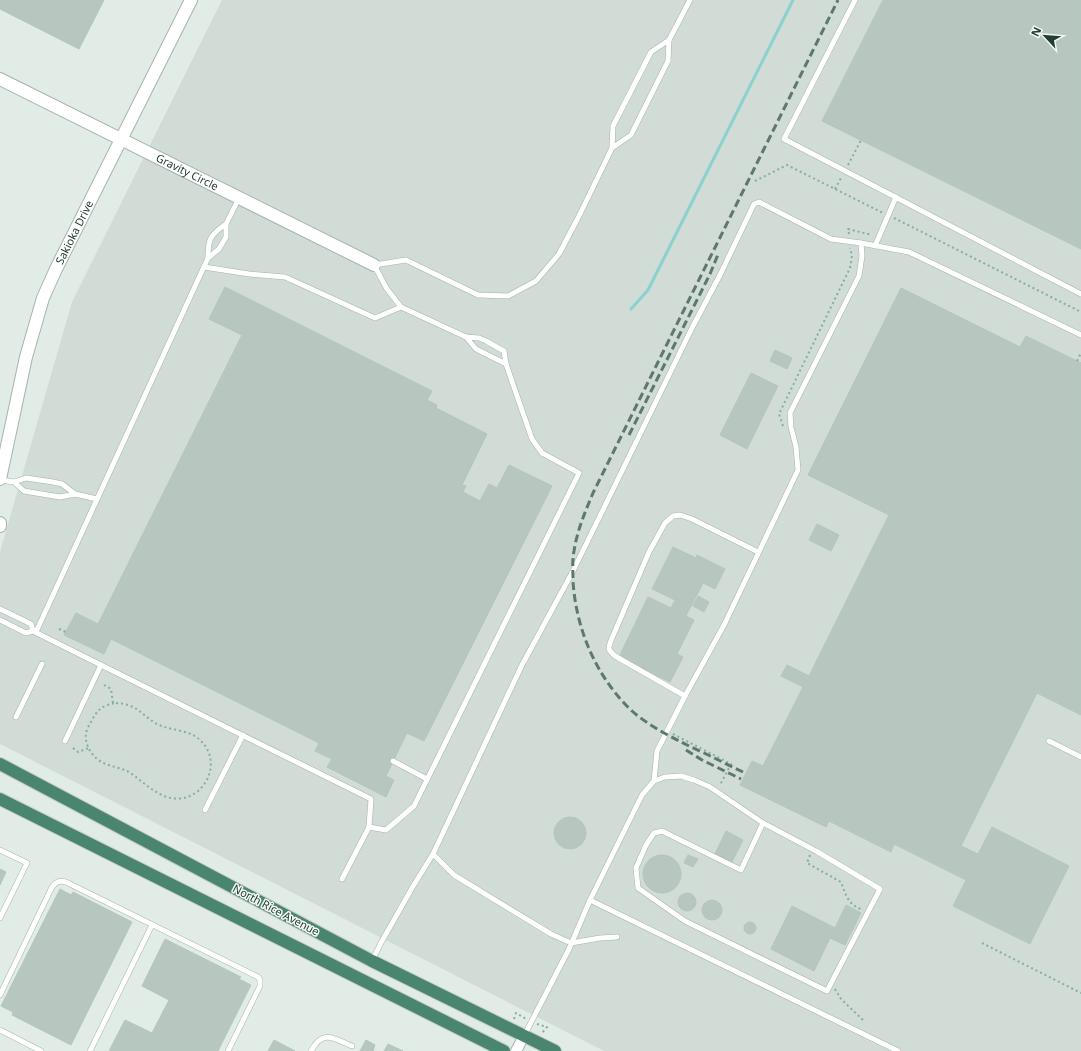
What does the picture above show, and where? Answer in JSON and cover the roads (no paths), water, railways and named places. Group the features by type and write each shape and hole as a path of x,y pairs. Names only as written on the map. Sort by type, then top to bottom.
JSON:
{"highway":[{"name":"North Rice Avenue","path":"0,764 372,960 555,1051"},
{"name":"North Rice Avenue","path":"0,799 504,1051"}],"street":[{"name":"Sakioka Drive","path":"0,480 26,357 43,298 190,0"},
{"name":"Gravity Circle","path":"0,79 374,266"},
{"path":"516,1051 524,1036"}],"lane":[{"path":"612,148 631,134 668,61 669,40 690,0"},
{"path":"855,0 784,139 1081,294"},
{"path":"369,827 386,830 414,806 579,473 542,453 532,439 506,364 504,351 479,338 466,337 401,307 387,290 374,266 406,260 478,295 508,296 536,281 559,254 612,148 613,126 651,52 669,40"},
{"path":"875,246 896,197"},
{"path":"208,258 220,249 226,236 226,224 239,198"},
{"path":"372,960 404,901 433,854 522,665 573,571 754,204 759,202 831,239 909,252 1081,335"},
{"path":"35,632 204,267 208,258 208,245 215,232 226,224"},
{"path":"654,781 657,751 724,624 798,470 796,447 791,427 790,413 859,276 862,256 861,243"},
{"path":"204,267 250,274 285,277 375,318 401,307"},
{"path":"466,337 476,349 506,364"},
{"path":"0,480 14,482 26,478 53,482 62,484 75,494"},
{"path":"14,482 24,492 60,497 75,494 97,499"},
{"path":"685,696 615,656 609,651 608,647 649,552 665,523 673,516 680,515 692,519 758,552"},
{"path":"0,609 31,624 35,632"},
{"path":"0,620 26,633 35,632 371,799 369,827 342,880"},
{"path":"16,717 42,664"},
{"path":"65,740 101,665"},
{"path":"205,810 243,735"},
{"path":"1048,741 1081,757"},
{"path":"393,761 428,779"},
{"path":"524,1036 571,943 590,900 642,794 654,781 666,777 681,776 710,787 763,824 813,849 880,889 827,991 685,921 638,888 636,868 646,845 654,833 662,831 741,870 763,824"},
{"path":"0,850 26,863 0,918"},
{"path":"433,854 454,875 551,934 571,943 600,938 617,937"},
{"path":"0,995 52,888 56,883 61,881 66,882 255,975 260,980 260,986 228,1051"},
{"path":"590,900 898,1051"},
{"path":"90,1051 152,925"},
{"path":"0,1030 41,1051"},
{"path":"311,1051 314,1044 322,1038 331,1037 352,1046"}],"waterway":[{"path":"631,309 648,290 793,0"}],"railway":[{"path":"743,772 660,731 632,711 619,698 598,668 583,634 575,599 573,555 579,529 593,493 838,0"},
{"path":"629,435 710,274 719,252"},
{"path":"686,750 702,760 741,779"}]}
